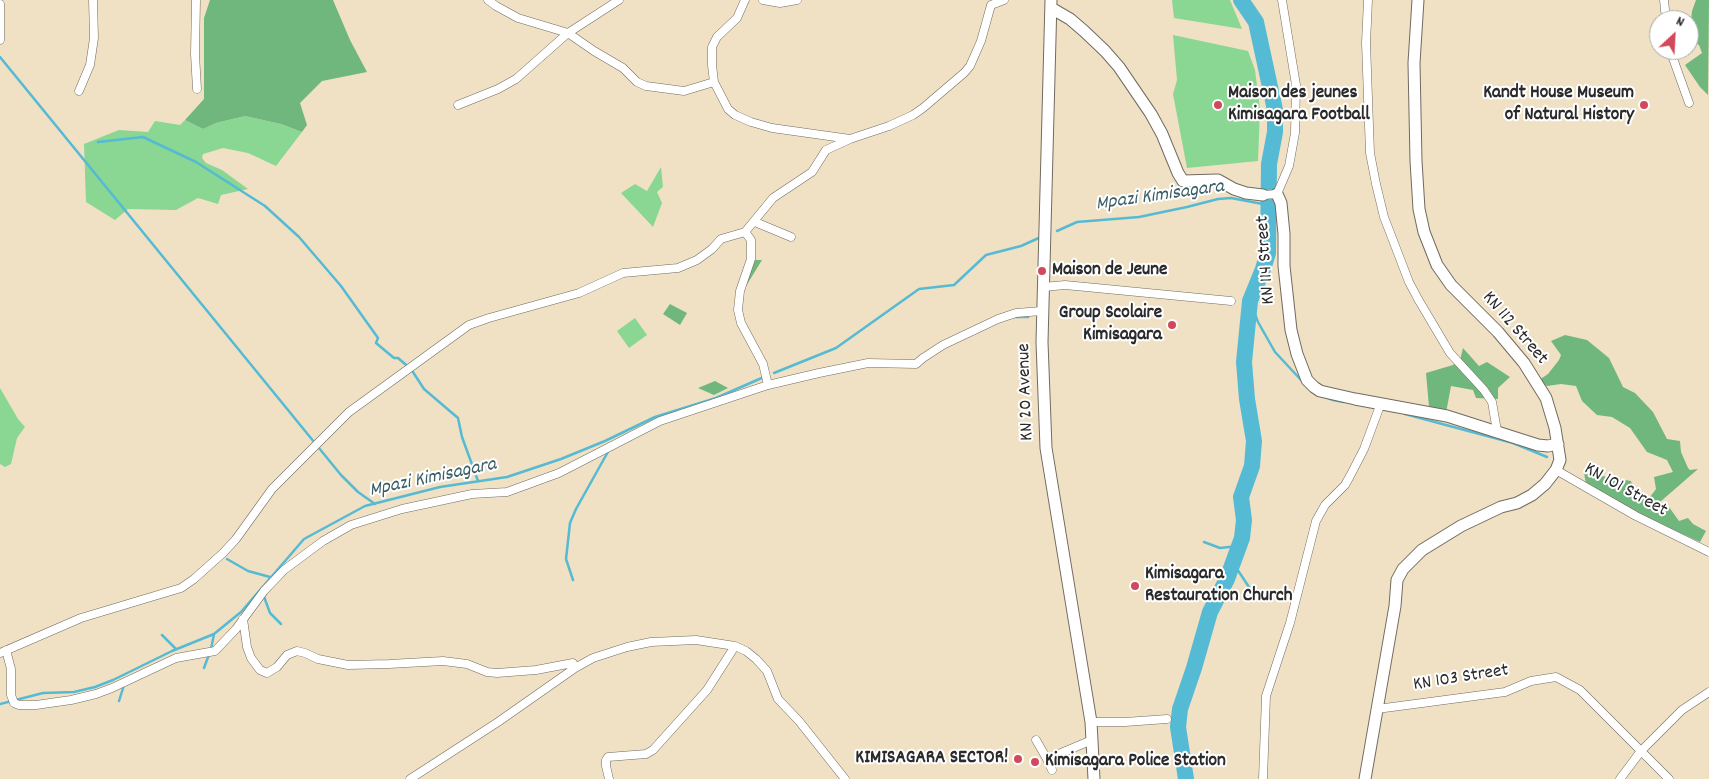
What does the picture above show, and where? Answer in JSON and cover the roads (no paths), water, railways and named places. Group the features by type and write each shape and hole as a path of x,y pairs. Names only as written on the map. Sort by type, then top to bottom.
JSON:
{"street":[{"path":"79,91 90,65 94,38 93,0"},
{"path":"196,0 195,54 197,89"},
{"path":"488,0 518,18 568,33 623,68 638,82 646,86 684,91 714,82"},
{"path":"458,106 498,90 516,79 568,33 619,0"},
{"path":"745,0 737,18 714,42 712,58 714,82 728,109 735,115 751,122 772,128 850,139"},
{"path":"763,0 780,3 797,0"},
{"path":"1004,0 991,5 981,41 970,66 964,73 924,108 913,115 826,150 812,172 773,198 745,232 722,238 712,249 697,260 678,268 623,272 579,293 489,318 469,326 349,412 272,489 236,539 194,579 171,592 80,618 3,652 12,669 11,695 14,703 19,705 36,705 96,694 176,658 216,651 264,591 284,570 309,550 351,525 402,509 472,494 507,492 559,473 660,421 768,385 862,364 916,364 943,345 998,319 1016,314 1042,312"},
{"path":"1277,194 1289,166 1295,133 1296,106 1294,65 1284,22 1282,0"},
{"path":"1368,0 1366,43 1370,153 1384,217 1409,282 1418,299 1450,353 1484,390 1492,402 1497,431"},
{"name":"KN 112 Street","path":"1418,0 1414,63 1416,161 1419,209 1424,232 1437,265 1451,285 1498,332 1524,363 1546,398 1556,428 1560,460 1556,470"},
{"path":"0,4 0,40"},
{"name":"KN 114 Street","path":"1051,4 1105,51 1119,67 1151,114 1183,181 1218,180 1246,193 1277,194 1281,202 1284,266 1291,330 1297,354 1307,380 1320,390 1447,416 1538,445 1558,444"},
{"name":"KN 20 Avenue","path":"1051,4 1042,312 1046,448 1091,722 1094,779"},
{"path":"1674,60 1690,103"},
{"path":"755,222 791,238"},
{"path":"745,232 751,240 751,259 740,291 738,310 741,323 763,364 768,385"},
{"path":"1043,287 1065,285 1231,301"},
{"path":"1263,779 1266,696 1290,623 1316,521 1325,505 1345,485 1350,476 1364,448 1381,403"},
{"path":"1365,779 1395,606 1397,580 1403,569 1422,550 1461,526 1532,495 1545,484 1556,470"},
{"name":"KN 101 Street","path":"1556,470 1636,516 1709,552"},
{"path":"1700,548 1709,545"},
{"path":"243,619 247,648 251,658 260,670 267,673 277,667 287,655 297,651 348,665 443,661 467,664 487,672 496,673 536,670 573,663 575,668"},
{"path":"410,779 498,722 575,668 593,658 651,642 696,640 736,646 746,651 767,671 778,699 799,721 846,779"},
{"path":"609,779 606,766 608,757 646,754 653,750 707,690 736,646"},
{"name":"KN 103 Street","path":"1377,709 1505,692 1531,681 1556,677 1586,696 1670,779"},
{"path":"1620,779 1641,751 1682,710 1709,692"},
{"path":"1091,722 1167,719"},
{"path":"1036,740 1052,770"},
{"path":"1047,759 1092,740"}],"waterway":[{"path":"1186,779 1178,727 1180,709 1210,612 1227,579 1242,538 1244,520 1241,497 1252,466 1254,441 1247,399 1244,362 1250,301 1268,253 1269,164 1275,132 1275,110 1256,22 1241,0"},
{"path":"0,57 341,475 358,492 375,504"},
{"path":"98,142 143,137 196,162 265,206 299,237 341,286 378,338 376,343 411,369 424,389 458,418 462,437 478,481"},
{"name":"Mpazi Kimisagara","path":"1057,231 1077,222 1139,217 1218,199 1231,198 1268,205"},
{"name":"Mpazi Kimisagara","path":"774,373 836,348 919,289 954,285 986,255 1021,246 1041,237"},
{"path":"1250,301 1258,322 1275,352 1302,381"},
{"path":"1015,317 1028,317"},
{"name":"Mpazi Kimisagara","path":"0,704 43,693 74,692 95,687 172,651 214,634 241,612 304,539 365,506 440,487 507,477 561,459 605,441 655,417 716,398 764,377"},
{"path":"1320,395 1344,402"},
{"path":"1405,414 1513,443 1547,457"},
{"path":"573,580 566,559 570,523 609,450"},
{"path":"1204,542 1220,548 1239,546"},
{"path":"227,559 248,571 270,577"},
{"path":"1233,563 1251,590"},
{"path":"263,594 270,613 281,624"},
{"path":"204,668 214,634"},
{"path":"162,635 176,649"},
{"path":"119,701 124,685"}],"place":[{"name":"Maison des jeunes Kimisagara Football","path":"1218,105"},
{"name":"Kandt House Museum of Natural History","path":"1644,105"},
{"name":"Maison de Jeune","path":"1042,271"},
{"name":"Group Scolaire Kimisagara","path":"1172,325"},
{"name":"Kimisagara Restauration Church","path":"1135,586"},
{"name":"KIMISAGARA SECTOR!","path":"1018,759"},
{"name":"Kimisagara Police Station","path":"1035,762"}]}
